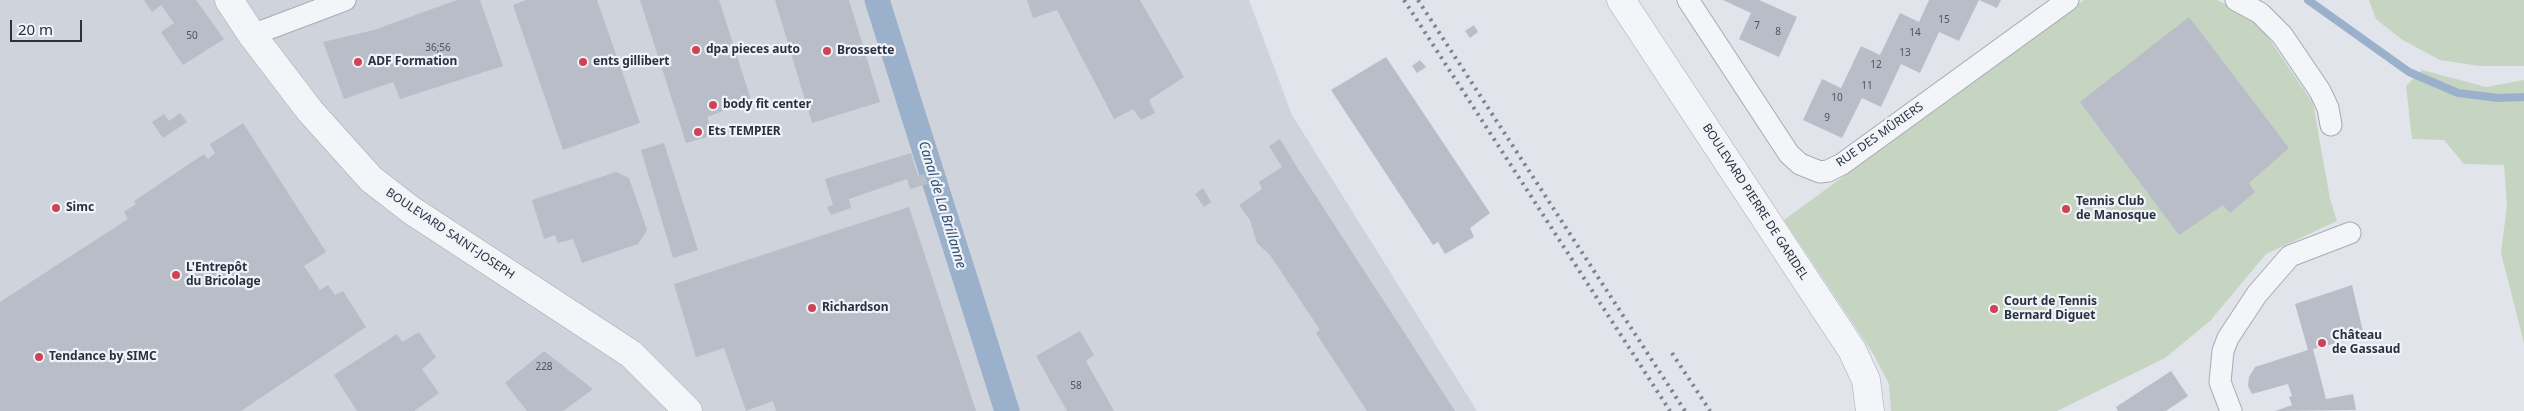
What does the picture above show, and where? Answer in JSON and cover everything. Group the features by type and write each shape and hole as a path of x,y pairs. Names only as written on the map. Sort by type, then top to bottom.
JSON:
{"street":[{"name":"BOULEVARD SAINT-JOSEPH","path":"227,0 329,135 370,179 411,210 631,354 688,411"},
{"path":"248,29 345,0"},
{"name":"BOULEVARD PIERRE DE GARIDEL","path":"1621,0 1852,350 1866,380 1870,411"},
{"name":"RUE DES MÛRIERS","path":"1688,0 1790,154 1800,164 1820,172 1828,171 1842,164 2068,0"},
{"path":"2236,0 2265,17 2282,34 2320,91 2328,108 2331,125"},
{"path":"2231,411 2220,382 2223,351 2228,338 2257,294 2290,256 2350,233"}],"shaded area":[{"path":"0,0 1249,0 1292,115 1477,411 0,411"}],"green space":[{"name":"Tennis Club de Manosque","path":"2084,0 2217,0 2257,21 2313,103 2330,199 2337,221 2266,254 2210,321 2165,358 2057,411 1891,411 1889,384 1874,355 1784,220"},
{"path":"2369,0 2524,0 2524,66 2480,66 2440,60 2401,39 2376,19"},
{"path":"2422,70 2486,87 2524,80 2524,343 2501,253 2507,205 2504,165 2464,164 2444,140 2412,139 2406,86"}],"building":[{"path":"144,0 196,0 224,39 183,65 161,32 174,23 161,5 152,12"},
{"path":"457,0 480,0 503,66 400,99 393,82 344,99 323,42 374,30"},
{"name":"ents gillibert","path":"526,0 597,0 640,123 563,150 513,5"},
{"name":"dpa pieces auto","path":"640,0 719,0 751,100 707,117 714,135 686,143"},
{"name":"Brossette","path":"775,0 849,0 880,102 812,123"},
{"path":"1027,0 1140,0 1184,77 1149,100 1155,113 1141,120 1133,109 1114,119 1057,10 1033,18"},
{"path":"1723,0 1759,0 1797,17 1779,57 1739,39 1751,13"},
{"path":"1929,0 1979,0 1959,41 1939,32 1920,73 1901,64 1881,107 1862,98 1842,138 1803,120 1822,79 1841,88 1861,46 1880,55 1900,13 1919,22"},
{"path":"1979,0 2001,0 1997,8"},
{"path":"2189,17 2289,148 2249,183 2255,192 2230,213 2223,205 2179,235 2080,102"},
{"path":"1474,25 1478,32 1470,38 1465,31"},
{"path":"1386,57 1490,213 1470,228 1474,237 1445,254 1438,242 1433,245 1331,90"},
{"path":"1420,60 1426,67 1417,73 1412,66"},
{"path":"180,113 187,122 163,138 152,122 164,114 169,121"},
{"name":"L'Entrepôt du Bricolage","path":"243,123 326,252 304,266 320,290 328,285 335,295 343,291 366,327 241,411 0,411 0,302 128,219 124,212 136,204 134,201 204,154 208,159 215,153 210,144"},
{"path":"1280,139 1455,411 1367,411 1316,333 1320,330 1270,255 1257,243 1250,220 1239,205 1262,189 1259,182 1282,167 1269,146"},
{"path":"664,143 698,250 673,258 641,150"},
{"path":"911,153 918,176 924,174 928,184 910,189 907,179 849,199 851,208 831,215 827,207 833,205 825,179"},
{"path":"616,172 629,178 647,230 638,244 582,263 573,239 558,243 555,235 544,239 532,200"},
{"path":"1203,188 1211,202 1204,207 1195,194"},
{"name":"Richardson","path":"909,207 976,411 776,411 773,401 746,411 724,348 696,357 674,284"},
{"name":"Château de Gassaud","path":"2352,285 2364,336 2313,349 2326,399 2353,394 2356,410 2275,411 2292,405 2289,397 2292,396 2288,384 2252,394 2248,386 2249,377 2255,367 2308,350 2295,304"},
{"path":"1080,331 1094,355 1086,361 1114,411 1067,411 1036,356"},
{"path":"419,332 436,357 422,369 439,393 414,411 357,411 334,375 397,334 402,342"},
{"path":"544,351 593,389 563,411 527,411 505,383"},
{"path":"2171,371 2188,396 2166,411 2118,411 2116,407"}],"waterway":[{"name":"Canal de La Brillanne","path":"877,0 1007,411"},
{"path":"2308,0 2409,72 2458,93 2498,98 2524,97"}],"railway":[{"path":"1404,0 1670,411"},
{"path":"1418,0 1685,411"},
{"path":"1672,353 1710,411"}],"place":[{"name":"dpa pieces auto","path":"696,50"},
{"name":"Brossette","path":"827,51"},
{"name":"ADF Formation","path":"358,62"},
{"name":"ents gillibert","path":"583,62"},
{"name":"body fit center","path":"713,105"},
{"name":"Ets TEMPIER","path":"698,132"},
{"name":"Simc","path":"56,208"},
{"name":"Tennis Club de Manosque","path":"2066,209"},
{"name":"L'Entrepôt du Bricolage","path":"176,275"},
{"name":"Richardson","path":"812,308"},
{"name":"Court de Tennis Bernard Diguet","path":"1994,309"},
{"name":"Château de Gassaud","path":"2322,343"},
{"name":"Tendance by SIMC","path":"39,357"}]}
